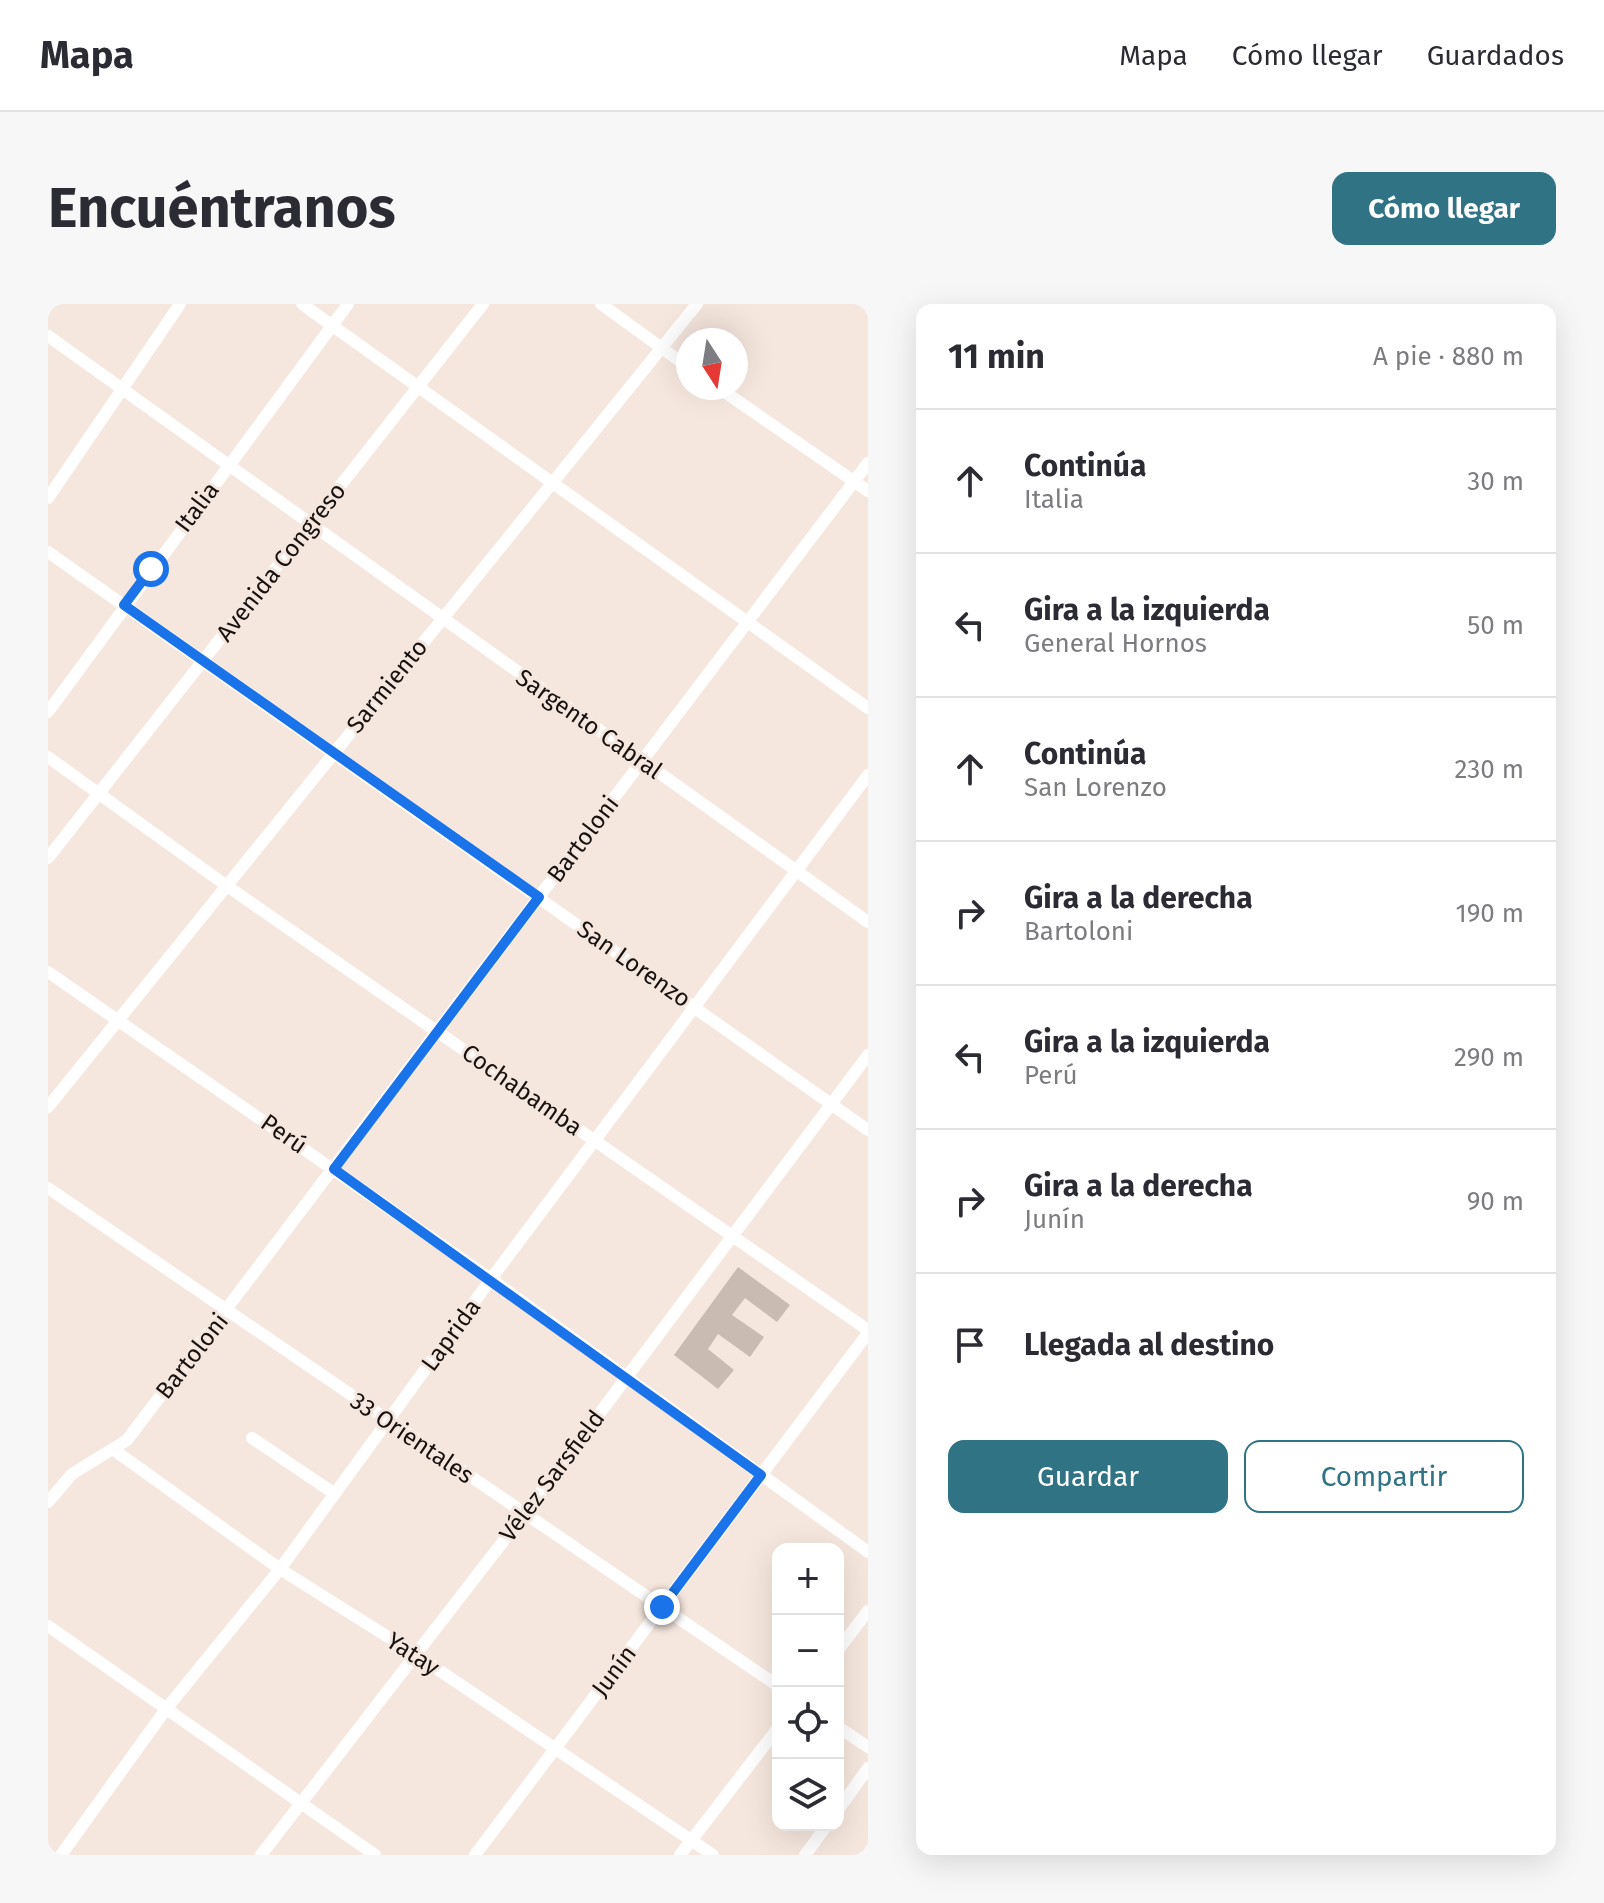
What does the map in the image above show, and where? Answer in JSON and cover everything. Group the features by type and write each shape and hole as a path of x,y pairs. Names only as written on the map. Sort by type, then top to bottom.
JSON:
{"street":[{"path":"48,498 180,304"},
{"path":"302,304 868,708"},
{"name":"Italia","path":"48,712 348,304"},
{"name":"Avenida Congreso","path":"48,858 483,304"},
{"path":"601,304 676,359"},
{"name":"Sarmiento","path":"48,1107 697,304"},
{"name":"Sargento Cabral","path":"48,336 868,922"},
{"path":"736,400 868,491"},
{"name":"Bartoloni","path":"48,1502 72,1474 127,1440 868,463"},
{"name":"San Lorenzo","path":"48,552 868,1130"},
{"name":"Cochabamba","path":"48,757 227,886 868,1332"},
{"name":"Laprida","path":"61,1855 166,1709 280,1569 491,1279 597,1142 868,775"},
{"name":"Perú","path":"48,972 491,1279 868,1552"},
{"name":"Vélez Sarsfield","path":"261,1855 525,1513 868,1055"},
{"name":"33 Orientales","path":"48,1188 772,1682"},
{"name":"Junín","path":"475,1855 868,1332"},
{"path":"252,1438 335,1494"},
{"name":"Yatay","path":"114,1450 280,1569 415,1654 713,1855"},
{"path":"844,1642 868,1611"},
{"path":"48,1626 375,1855"},
{"path":"844,1731 868,1747"},
{"path":"680,1855 772,1736"},
{"path":"844,1802 868,1768"},
{"path":"805,1855 823,1831"}],"building":[{"path":"738,1267 790,1305 777,1322 745,1298 732,1315 764,1337 750,1357 718,1334 708,1349 734,1370 718,1389 674,1355"}],"route":[{"path":"151,569 124,605 539,897 334,1169 761,1475 662,1607"}]}
